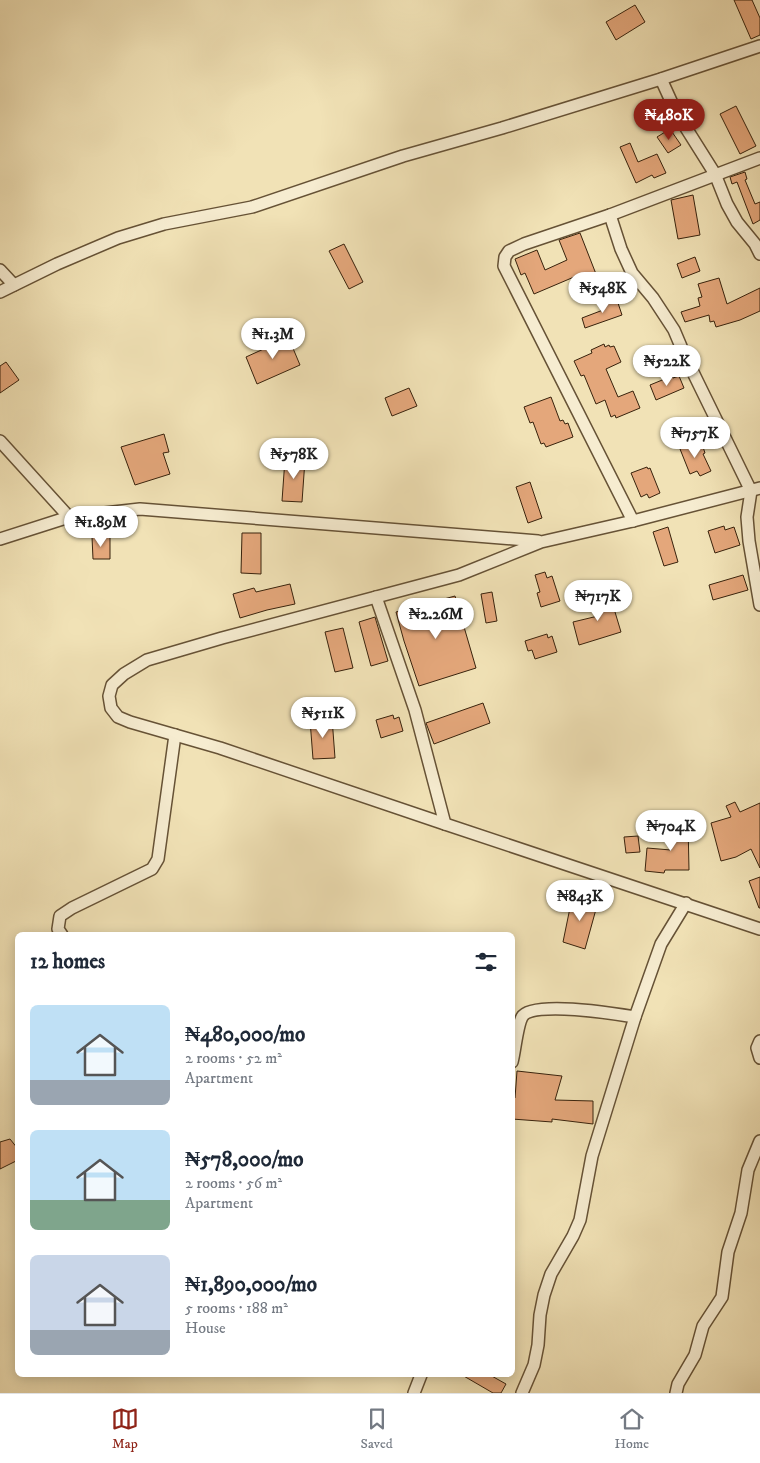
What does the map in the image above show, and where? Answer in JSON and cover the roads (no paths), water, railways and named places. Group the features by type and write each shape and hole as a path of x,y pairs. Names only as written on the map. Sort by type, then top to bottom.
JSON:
{"street":[{"path":"0,292 57,264 118,238 164,224 252,207 403,156 502,128 760,46"},
{"path":"661,79 676,112 715,174 727,204 737,222 756,244 760,254"},
{"path":"632,521 504,266 505,257 510,251 760,158"},
{"path":"610,215 621,249 632,273 653,298 674,330 685,356 756,489 747,517 749,541 760,605"},
{"path":"0,270 14,285"},
{"path":"0,441 69,517"},
{"path":"756,489 541,542 460,575 222,638 148,660 124,674 112,685 109,696 111,708 118,717 130,722 175,735 760,929"},
{"path":"0,539 69,517 140,509 541,542"},
{"path":"376,597 415,710 445,824"},
{"path":"60,932 58,929 60,916 72,908 146,873 152,869 158,859 175,735"},
{"path":"522,1393 534,1365 544,1294 551,1274 563,1256 580,1220 592,1156 635,1017 661,944 686,904"},
{"path":"515,1048 522,1017 530,1010 580,1010 635,1017"},
{"path":"760,1041 757,1048 760,1058"},
{"path":"676,1393 678,1384 694,1355 703,1326 722,1297 727,1258 741,1213 748,1170 760,1141"},
{"path":"414,1393 419,1377"}]}
